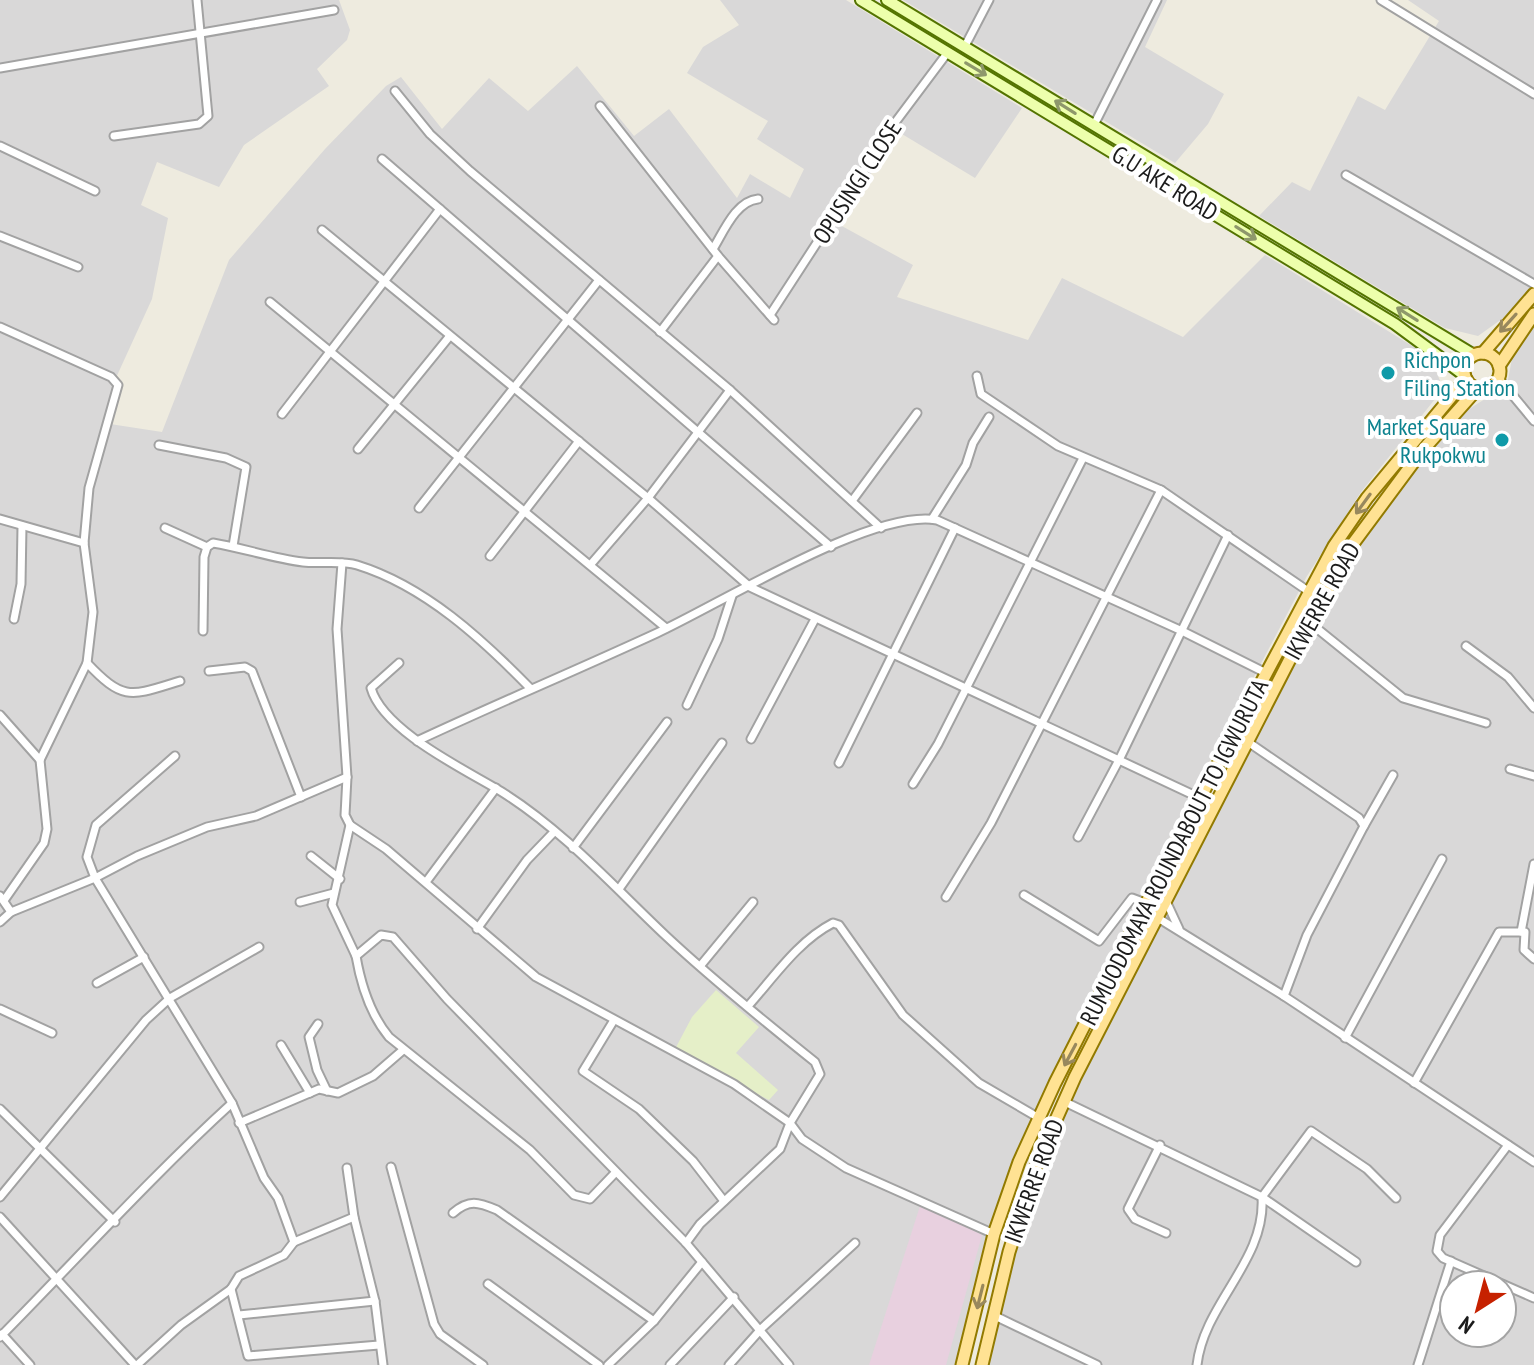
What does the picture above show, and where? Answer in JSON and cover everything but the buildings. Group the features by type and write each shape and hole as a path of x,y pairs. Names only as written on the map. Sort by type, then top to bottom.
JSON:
{"main road":[{"name":"G.U AKE ROAD","path":"861,0 1395,324 1465,377"},
{"path":"887,0 1478,354 1493,357 1499,366 1500,380 1486,389 1477,389 1465,377 1465,363 1478,354 1534,294"},
{"path":"1499,366 1534,314"},
{"name":"RUMUODOMAYA ROUNDABOUT TO IGWURUTA","path":"962,1365 994,1234 1039,1118 1200,798 1308,591 1367,498 1465,377"},
{"name":"IKWERRE ROAD","path":"982,1365 1020,1215 1038,1160 1063,1101 1309,622 1377,508 1477,389"},
{"path":"1158,918 1157,896 1198,816 1200,798"}],"street":[{"path":"114,136 205,121 209,104 197,0"},
{"path":"965,46 989,0"},
{"path":"1094,125 1157,0"},
{"path":"1381,0 1534,94"},
{"path":"0,68 334,10"},
{"name":"OPUSINGI CLOSE","path":"715,252 772,317 894,124 948,52"},
{"path":"395,91 430,134 730,390 881,528"},
{"path":"600,106 715,252"},
{"path":"0,146 95,191"},
{"path":"382,159 461,223 831,547"},
{"path":"1346,175 1534,284"},
{"path":"660,332 715,252 740,207 748,200 758,199"},
{"path":"282,414 440,209"},
{"path":"322,230 648,498 750,587 1200,798"},
{"path":"0,236 78,267"},
{"path":"419,508 599,280"},
{"path":"270,302 527,510 666,628"},
{"path":"0,327 117,382 107,434 89,488 84,543 93,612 87,663 40,760 47,829 44,843 2,897 11,912"},
{"path":"358,449 449,337"},
{"path":"977,376 981,394 1058,446 1161,490 1308,591"},
{"path":"1500,380 1534,421"},
{"path":"591,564 648,498 730,390"},
{"path":"852,501 917,413"},
{"path":"932,519 966,465 973,443 989,417"},
{"path":"490,556 579,441"},
{"path":"159,445 226,458 246,467 233,546"},
{"path":"913,784 938,744 1083,458"},
{"path":"946,897 991,823 1161,490"},
{"path":"417,741 666,628 831,547 921,517 955,528 1030,561 1266,673"},
{"path":"0,519 84,543"},
{"path":"14,619 21,584 22,526"},
{"path":"165,528 207,547"},
{"path":"839,763 890,653 955,528"},
{"path":"1078,837 1119,760 1228,535"},
{"path":"203,631 201,585 207,547 213,543 301,562 354,564 377,573 461,624 487,643 530,688"},
{"path":"342,563 337,629 347,777 345,815 350,825 426,882 536,977 734,1084 790,1123 802,1139 846,1168 994,1234"},
{"path":"687,705 718,639 732,596"},
{"path":"751,739 815,619"},
{"path":"1309,622 1403,698 1486,723"},
{"path":"1466,646 1508,677 1534,708"},
{"path":"87,663 106,683 124,694 137,694 180,681"},
{"path":"399,663 371,688 382,707 417,741 496,788 573,848 675,945 815,1062 820,1074 790,1123 780,1149 724,1201 686,1243"},
{"path":"209,671 245,667 252,671 301,797"},
{"path":"0,715 40,760"},
{"path":"573,848 667,722"},
{"path":"1248,742 1359,818 1364,826"},
{"path":"619,889 722,743"},
{"path":"175,756 96,825 87,857 95,878 232,1103 239,1123 278,1198 294,1242"},
{"path":"1510,769 1534,776"},
{"path":"1284,996 1307,935 1393,775"},
{"path":"0,922 11,912 207,827 256,816 347,777"},
{"path":"426,882 496,788"},
{"path":"350,825 340,879 334,893 336,914 356,956 360,979 377,1023 403,1050 530,1150 574,1195 590,1199 615,1173"},
{"path":"477,929 520,868 553,833"},
{"path":"311,856 340,879"},
{"path":"1345,1038 1442,859"},
{"path":"1534,864 1524,950 1534,959"},
{"path":"300,902 334,893"},
{"path":"1024,895 1099,941 1132,898 1148,904"},
{"path":"1166,901 1180,931"},
{"path":"701,965 753,902"},
{"path":"1158,918 1284,996 1534,1162"},
{"path":"749,1005 799,948 824,928 833,923 839,925 903,1015 979,1083 1039,1118"},
{"path":"1414,1083 1499,932 1527,932"},
{"path":"356,956 381,935 393,937 615,1173 686,1243 762,1328 789,1365"},
{"path":"0,1197 114,1055 170,998 259,947"},
{"path":"97,983 144,957"},
{"path":"0,1009 52,1033"},
{"path":"614,1020 583,1071 639,1109 693,1161 724,1201"},
{"path":"318,1024 309,1037 310,1045 327,1091"},
{"path":"281,1045 310,1093"},
{"path":"239,1123 319,1089 338,1093 373,1076 403,1050"},
{"path":"1063,1101 1160,1145 1262,1197 1356,1262"},
{"path":"30,1365 1,1335 115,1222 167,1163 232,1103"},
{"path":"0,1109 115,1222"},
{"path":"1197,1365 1206,1330 1257,1237 1264,1217 1262,1197 1311,1131 1367,1169 1396,1198"},
{"path":"1160,1145 1128,1209 1135,1219 1166,1233"},
{"path":"1508,1145 1440,1235 1437,1251 1451,1261 1534,1298"},
{"path":"391,1167 434,1324 440,1334 483,1365"},
{"path":"347,1168 354,1217 375,1301 383,1365"},
{"path":"453,1213 464,1204 476,1201 497,1210 654,1321"},
{"path":"0,1217 136,1365 181,1325 231,1289 239,1276 284,1255 294,1242 354,1217"},
{"path":"729,1365 762,1328 855,1243"},
{"path":"1418,1365 1451,1261"},
{"path":"608,1365 654,1321 702,1262"},
{"path":"488,1284 599,1365"},
{"path":"231,1289 245,1350 254,1358 379,1345"},
{"path":"670,1365 734,1297"},
{"path":"239,1315 375,1301"},
{"path":"995,1316 1097,1365"}],"shaded area":[{"path":"0,0 339,0 350,30 347,40 317,69 329,86 244,145 219,187 157,162 141,205 168,218 152,299 115,380 110,424 162,432 229,260 325,149 386,86 401,77 442,129 489,78 528,111 577,66 634,136 669,109 737,198 750,174 790,198 804,169 757,139 768,121 687,73 703,47 739,25 720,0 846,0 1022,108 975,178 897,131 840,225 913,265 897,297 1028,340 1062,278 1183,337 1265,255 1430,357 1441,383 1439,394 1361,492 1307,576 1152,871 1038,1109 991,1225 955,1365 0,1365"},
{"path":"903,0 1167,0 1145,47 1224,94 1208,124 1175,163"},
{"path":"1408,0 1534,0 1534,1365 988,1365 1024,1216 1046,1150 1336,580 1389,503 1466,411 1507,385 1513,353 1528,334 1506,316 1478,336 1445,328 1259,216 1292,182 1310,191 1358,96 1385,110 1439,21"},
{"path":"921,1203 982,1235 946,1365 869,1365"}],"green space":[{"path":"716,990 759,1027 736,1053 778,1090 769,1100 674,1051 692,1017"}],"place":[{"name":"Richpon Filing Station","path":"1388,373"},
{"name":"Market Square Rukpokwu","path":"1502,440"}]}
